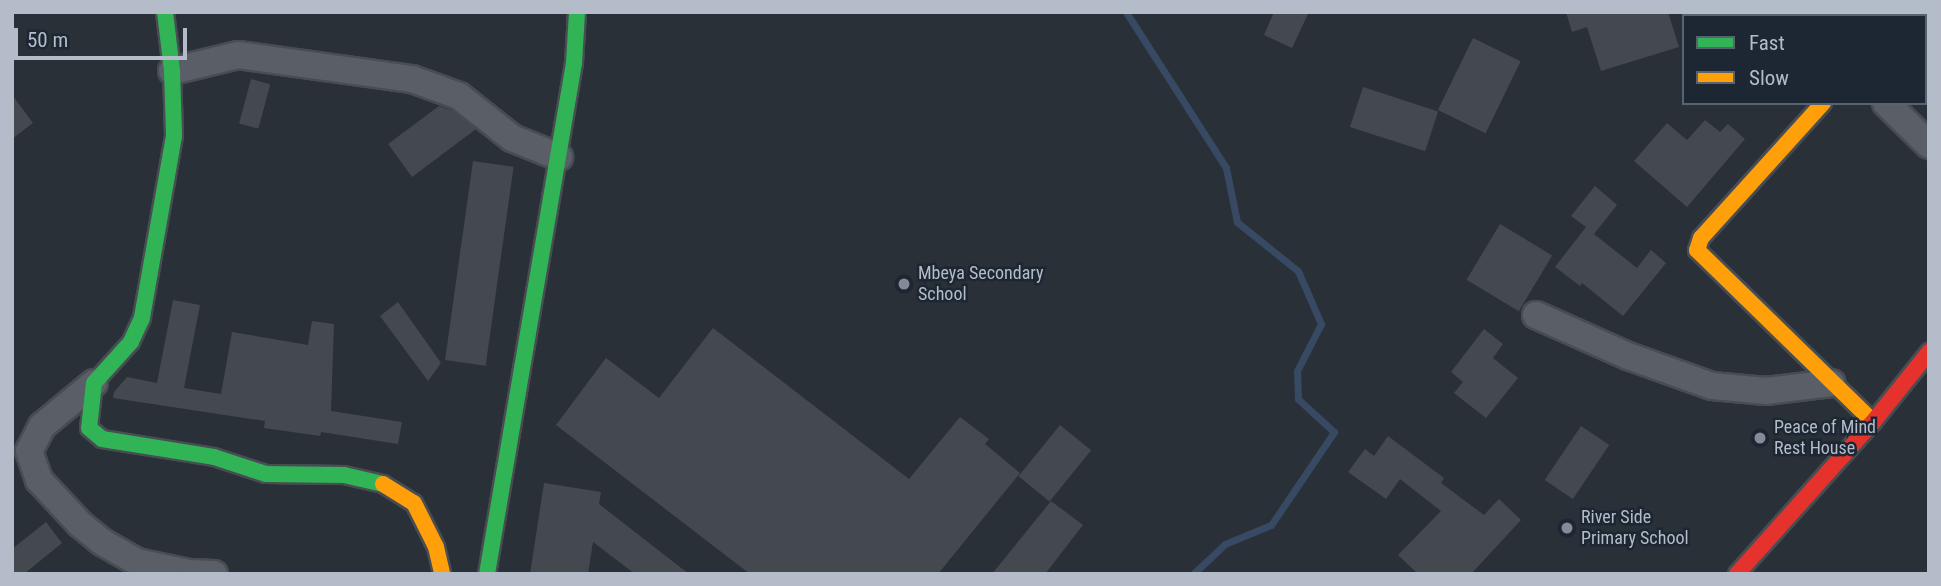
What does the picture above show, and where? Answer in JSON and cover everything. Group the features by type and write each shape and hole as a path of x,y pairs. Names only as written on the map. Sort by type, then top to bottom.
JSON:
{"street":[{"path":"165,12 172,71 174,136 142,318 131,342 94,383 21,446 39,480 71,515 102,542 138,562 189,573 214,574"},
{"path":"487,574 574,64 577,12"},
{"path":"172,71 238,55 412,79 459,96 512,138 559,157"},
{"path":"1821,105 1696,246 1704,261 1874,422"},
{"path":"1887,105 1929,145"},
{"path":"1536,315 1628,356 1712,386 1766,391 1832,383"},
{"path":"1737,574 1874,422 1929,352"},
{"path":"94,383 88,422 89,428 102,439 214,457 266,474 344,475 403,492 414,503 436,547 442,574"}],"building":[{"path":"1274,12 1309,12 1292,48 1264,35"},
{"path":"1566,12 1668,12 1679,47 1601,71 1587,27 1572,32"},
{"path":"1473,38 1521,61 1486,133 1438,110"},
{"path":"251,79 270,84 258,129 239,123"},
{"path":"1363,87 1438,111 1425,151 1350,127"},
{"path":"12,95 33,123 12,139"},
{"path":"439,106 451,110 476,129 412,177 388,144"},
{"path":"1705,120 1720,132 1728,124 1745,139 1687,207 1634,161 1667,123 1687,140"},
{"path":"473,161 514,167 486,366 445,360"},
{"path":"1595,186 1617,205 1594,234 1637,268 1651,250 1666,263 1623,316 1582,283 1580,286 1555,267 1586,227 1571,216"},
{"path":"1500,224 1552,255 1519,311 1467,280"},
{"path":"173,300 200,305 184,388 221,394 232,332 308,345 312,321 334,324 331,411 402,422 398,444 321,432 320,436 264,428 265,421 113,398 114,392 127,377 157,383"},
{"path":"398,302 441,363 428,381 380,316"},
{"path":"713,328 909,479 960,417 989,439 985,444 1020,473 938,574 750,574 556,425 606,358 659,398"},
{"path":"1484,329 1503,344 1493,358 1518,378 1486,418 1454,393 1463,382 1451,372"},
{"path":"1060,425 1091,450 1050,501 1018,476"},
{"path":"1581,426 1609,445 1573,499 1545,480"},
{"path":"1388,436 1444,478 1441,483 1484,515 1499,499 1521,520 1471,574 1418,574 1398,555 1441,511 1400,479 1386,499 1348,472 1365,449 1374,456"},
{"path":"544,483 601,492 599,504 689,574 635,574 593,542 588,574 530,574"},
{"path":"1051,501 1083,525 1045,574 992,574"},
{"path":"46,522 62,543 24,574 12,574 12,549"}],"waterway":[{"path":"1126,12 1226,168 1237,222 1298,271 1321,324 1297,371 1298,399 1334,432 1271,525 1225,544 1193,574"}],"traffic: fast":[{"path":"165,12 172,71 174,136 142,318 131,342 94,383 89,428 102,439 214,457 266,474 344,475 383,484"},
{"path":"487,574 574,63 577,12"}],"traffic: slow":[{"path":"1821,105 1701,238 1697,250 1873,422"},
{"path":"383,484 414,503 436,547 442,574"}],"traffic: jam":[{"path":"1737,574 1873,422 1929,352"}],"place":[{"name":"Mbeya Secondary School","path":"904,284"},
{"name":"Peace of Mind Rest House","path":"1760,438"},
{"name":"River Side Primary School","path":"1567,528"}]}
